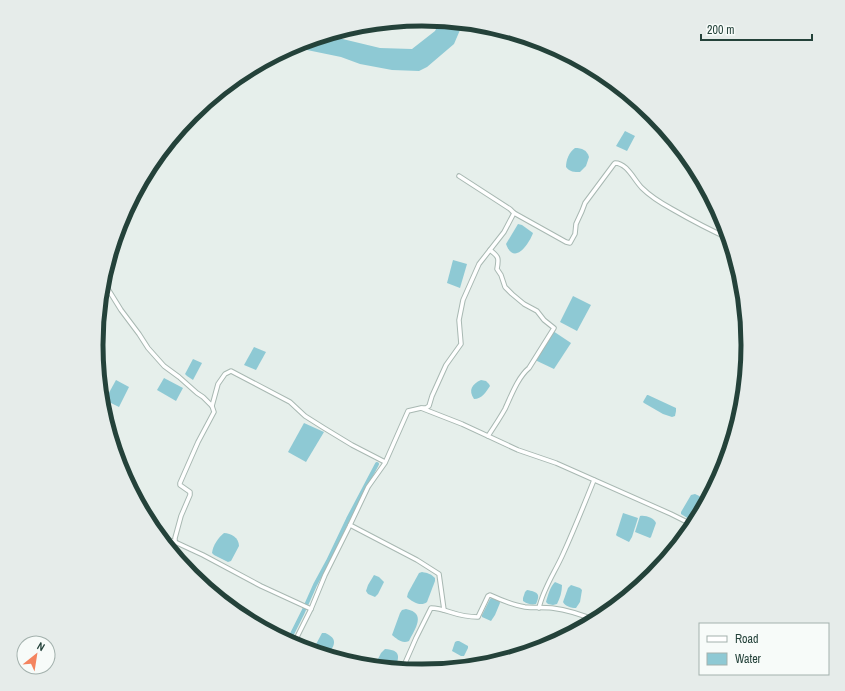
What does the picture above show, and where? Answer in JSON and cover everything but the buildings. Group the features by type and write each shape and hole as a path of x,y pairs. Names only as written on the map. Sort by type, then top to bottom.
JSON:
{"street":[{"path":"459,176 514,213 566,242 570,242 575,234 576,224 585,203 614,164 618,163 626,168 640,187 654,198 684,216 722,235"},
{"path":"296,639 325,575 368,488 385,462 408,411 430,406 432,396 446,365 461,344 459,320 463,300 479,264 504,232 514,213"},
{"path":"488,436 505,409 510,396 554,328 544,320 537,311 519,300 505,287 501,275 497,269 499,259 490,250"},
{"path":"108,289 121,310 140,334 148,348 164,366 197,393 203,396 212,406 214,412 198,442 180,483 180,485 190,492 190,495 181,516 175,542"},
{"path":"212,406 218,384 225,374 231,371 290,402 305,416 324,428 352,445 385,462"},
{"path":"421,408 462,424 518,450 594,480 688,523"},
{"path":"539,608 546,589 564,554 594,480"},
{"path":"350,526 417,560 439,574 444,610"},
{"path":"169,540 203,555 309,609"},
{"path":"405,664 431,608 470,617 478,617 488,596 490,595 507,602 524,606 561,609 588,618"}],"water":[{"path":"437,27 461,29 454,44 427,67 419,71 392,70 360,64 341,57 301,50 337,38 380,48 412,49 435,31"},
{"path":"625,131 635,136 627,151 616,146"},
{"path":"575,148 584,150 589,157 586,166 580,172 569,170 566,167 568,156"},
{"path":"518,224 522,225 533,233 521,251 513,253 509,250 506,244"},
{"path":"453,260 467,264 460,288 447,283"},
{"path":"573,296 591,305 577,331 560,322"},
{"path":"553,331 571,343 554,369 535,360"},
{"path":"254,347 266,352 256,370 244,365"},
{"path":"193,359 202,363 193,380 185,374"},
{"path":"164,378 183,388 176,401 157,390"},
{"path":"116,380 129,387 119,407 108,402 107,396"},
{"path":"481,380 486,381 490,386 482,396 474,399 471,390 475,383"},
{"path":"647,395 676,408 675,416 672,417 663,414 644,403 643,402"},
{"path":"304,423 324,432 306,462 288,452"},
{"path":"695,494 703,499 690,520 681,514 681,512 691,495"},
{"path":"623,513 638,518 629,542 616,535"},
{"path":"640,516 650,517 656,523 650,538 635,532"},
{"path":"224,533 234,536 239,543 239,546 231,561 228,562 212,553 216,542"},
{"path":"419,573 428,573 435,578 435,581 427,602 419,604 407,597"},
{"path":"374,575 379,577 384,582 375,597 368,594 366,591"},
{"path":"555,582 562,585 560,597 557,604 548,604 546,602 548,594"},
{"path":"571,585 582,590 580,602 576,608 565,605 563,602 568,588"},
{"path":"527,590 533,591 538,595 536,604 530,604 523,601"},
{"path":"493,597 499,600 500,603 491,621 482,617 482,615 490,599"},
{"path":"406,609 416,614 418,622 409,641 404,642 392,635 400,613 402,610"},
{"path":"322,633 326,633 334,640 334,645 331,651 315,646"},
{"path":"457,641 468,646 464,656 452,651 455,642"},
{"path":"385,649 394,651 398,655 396,663 377,661"}],"waterway":[{"path":"291,637 315,585 377,464"}]}
